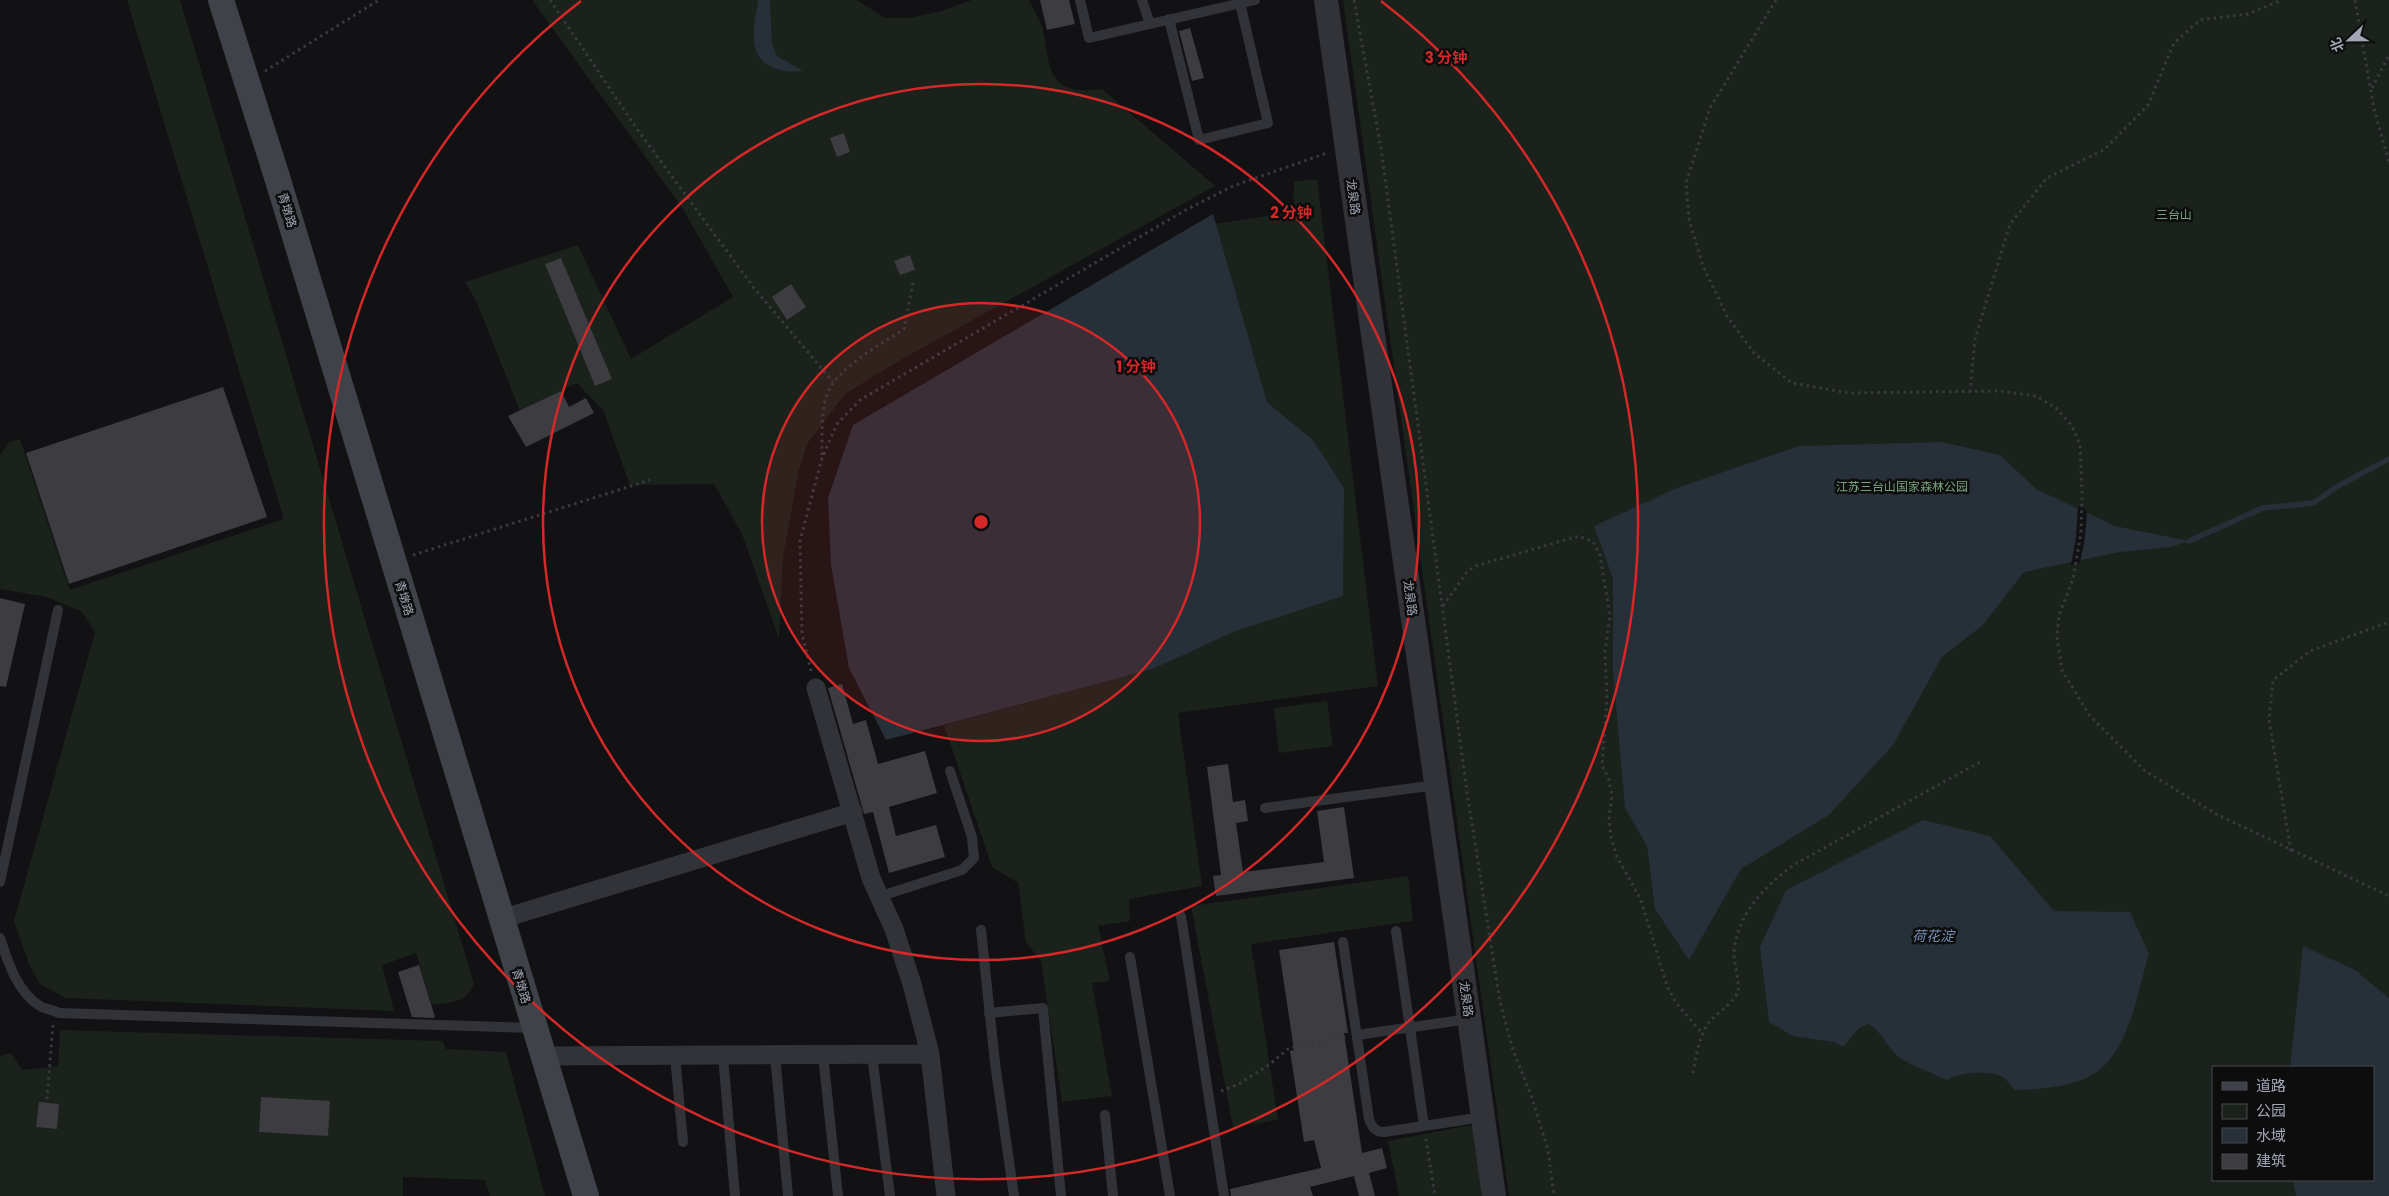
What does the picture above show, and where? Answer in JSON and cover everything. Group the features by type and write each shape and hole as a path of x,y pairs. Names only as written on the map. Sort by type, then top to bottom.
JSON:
{"main road":[{"name":"青墩路","path":"221,0 586,1196"}],"street":[{"name":"龙泉路","path":"1326,0 1494,1196"},
{"path":"816,688 871,878 881,896 912,984 930,1054 946,1196"},
{"path":"501,919 853,812"},
{"path":"542,1056 930,1054"}],"lane":[{"path":"1080,0 1089,38 1255,0"},
{"path":"1142,0 1150,24"},
{"path":"1169,20 1199,140 1268,123 1240,3"},
{"path":"0,882 58,610"},
{"path":"881,896 962,870 974,858 972,837 950,771"},
{"path":"1265,808 1436,785"},
{"path":"1181,916 1224,1196"},
{"path":"981,930 989,1013 1014,1196"},
{"path":"1396,931 1424,1126"},
{"path":"0,938 16,980 26,995 41,1007 54,1011 534,1028"},
{"path":"1343,942 1369,1119 1372,1127 1378,1132 1384,1132 1483,1117"},
{"path":"1130,958 1170,1196"},
{"path":"989,1013 1043,1008 1061,1196"},
{"path":"1357,1035 1469,1019"},
{"path":"775,1055 788,1196"},
{"path":"823,1055 838,1196"},
{"path":"872,1055 890,1196"},
{"path":"675,1056 682,1142"},
{"path":"724,1056 735,1196"},
{"path":"1104,1115 1114,1196"}],"path":[{"path":"247,82 379,0"},
{"path":"550,0 637,128 754,288 833,382"},
{"path":"1354,0 1381,148 1467,792 1500,1002 1513,1050 1532,1095 1548,1150 1554,1196"},
{"path":"1776,0 1710,108 1686,183 1689,219 1703,266 1727,316 1754,353 1792,383 1849,393 2000,391 2036,396 2056,408 2072,426 2080,445 2082,495 2081,533 2073,579 2059,615 2057,637 2062,670 2089,715 2145,771 2216,814 2389,896"},
{"path":"1970,392 1975,339 2010,224 2047,178 2105,149 2148,105 2174,43 2200,20 2248,14 2282,0"},
{"path":"2355,0 2374,109 2389,162"},
{"path":"2371,89 2389,55"},
{"path":"816,688 802,634 800,541 822,458 837,424 860,400 1184,211 1233,186 1346,146"},
{"path":"822,458 822,424 826,397 833,382 847,369 904,329 913,283"},
{"path":"393,561 650,480"},
{"path":"1442,607 1467,572 1475,566 1578,536 1593,542 1600,554 1610,616 1605,651 1607,699 1602,765 1609,780 1612,796 1609,817 1611,838 1617,857 1641,900 1667,986 1676,1003 1702,1033"},
{"path":"2291,851 2269,720 2273,680 2310,651 2389,622"},
{"path":"1692,1073 1702,1033 1710,1021 1738,993 1734,952 1739,926 1758,896 1775,879 1812,854 1980,762"},
{"path":"48,1099 54,1011"},
{"path":"1208,1094 1239,1084 1295,1045 1357,1035"},
{"path":"1424,1126 1435,1196"}],"green space":[{"path":"127,0 180,0 474,984 462,999 457,1001 432,1005 416,953 382,965 394,1011 66,998 40,984 29,964 14,921 95,632 82,612 47,597 0,589 0,455 9,442 20,439 70,590 284,519"},
{"path":"532,0 857,0 885,18 909,18 942,11 972,0 1029,0 1041,24 1050,68 1059,82 1075,90 1102,89 1215,186 897,362 845,394 807,444 799,470 783,556 779,639 742,534 714,484 630,485 603,410 577,383 520,411 477,303 465,282 578,245 631,359 733,297 683,209"},
{"name":"江苏三台山国家森林公园","path":"1343,0 2389,0 2389,1196 1509,1196"},
{"path":"1317,179 1378,686 1178,713 1202,886 1129,899 1130,921 1098,926 1110,981 1092,983 1112,1096 1062,1102 1041,961 1026,942 1018,883 992,867 944,725 1153,669 1236,631 1313,440 1267,402 1215,224 1293,212 1294,182"},
{"path":"1327,701 1333,746 1279,753 1274,708"},
{"path":"1408,876 1413,921 1251,944 1278,1120 1233,1127 1191,906"},
{"path":"60,1030 443,1041 446,1049 506,1052 545,1196 490,1196 485,1180 403,1177 403,1196 0,1196 0,1056 11,1053 22,1070 58,1066"},
{"path":"1466,1126 1476,1126 1489,1196 1399,1196 1388,1141"}],"water":[{"path":"758,0 770,0 772,44 777,56 803,71 776,69 764,62 758,55 755,47 754,29"},
{"path":"1213,214 1267,402 1313,440 1344,488 1343,596 1236,631 1153,669 886,740 849,668 831,565 828,498 853,425"},
{"path":"1942,442 2000,455 2036,489 2115,526 2189,541 2171,547 2120,552 2024,572 1983,625 1942,657 1893,745 1829,815 1741,869 1689,960 1655,909 1647,846 1625,808 1613,672 1613,579 1594,526 1677,488 1799,446"},
{"name":"荷花淀","path":"1923,820 1990,836 2054,911 2130,912 2149,954 2128,1027 2114,1053 2105,1065 2096,1072 2075,1082 2050,1088 2025,1090 2014,1090 2003,1077 1990,1073 1959,1075 1947,1080 1900,1058 1877,1031 1868,1024 1859,1028 1843,1047 1834,1042 1793,1036 1769,1022 1760,947 1786,890"},
{"path":"2303,946 2355,970 2389,998 2389,1196 2296,1196 2293,1181 2374,1181 2374,1066 2290,1066"}],"pier":[{"path":"2078,506 2087,510 2085,537 2080,563 2071,565 2076,537"}],"building":[{"path":"1040,0 1069,0 1075,24 1047,30"},
{"path":"1190,28 1204,78 1192,81 1179,31"},
{"path":"844,133 850,152 837,157 830,138"},
{"path":"910,255 915,270 900,275 894,261"},
{"path":"561,258 612,379 595,386 545,264"},
{"path":"791,284 806,307 787,320 772,297"},
{"path":"223,387 267,517 69,584 26,453"},
{"path":"561,391 569,407 586,398 594,413 526,447 508,416"},
{"path":"0,598 25,604 6,687 0,686"},
{"path":"842,684 853,724 866,720 878,764 925,751 937,793 889,807 896,836 936,825 945,857 889,873 873,812 864,814 828,688"},
{"path":"1228,764 1233,802 1245,800 1248,821 1236,823 1243,872 1324,862 1317,811 1344,807 1354,878 1216,896 1213,876 1221,875 1207,767"},
{"path":"1334,942 1348,1033 1344,1033 1362,1153 1382,1148 1387,1168 1369,1173 1375,1196 1359,1196 1354,1176 1310,1187 1313,1196 1231,1196 1230,1189 1321,1168 1314,1140 1304,1142 1290,1051 1294,1050 1279,950"},
{"path":"419,965 435,1017 433,1018 412,1017 398,972"},
{"path":"261,1097 330,1101 328,1136 259,1132"},
{"path":"39,1102 59,1104 57,1129 36,1127"}],"waterway":[{"path":"2189,541 2263,508 2313,503 2340,485 2389,459"}],"park label":[{"name":"三台山","path":"2174,215"}]}
